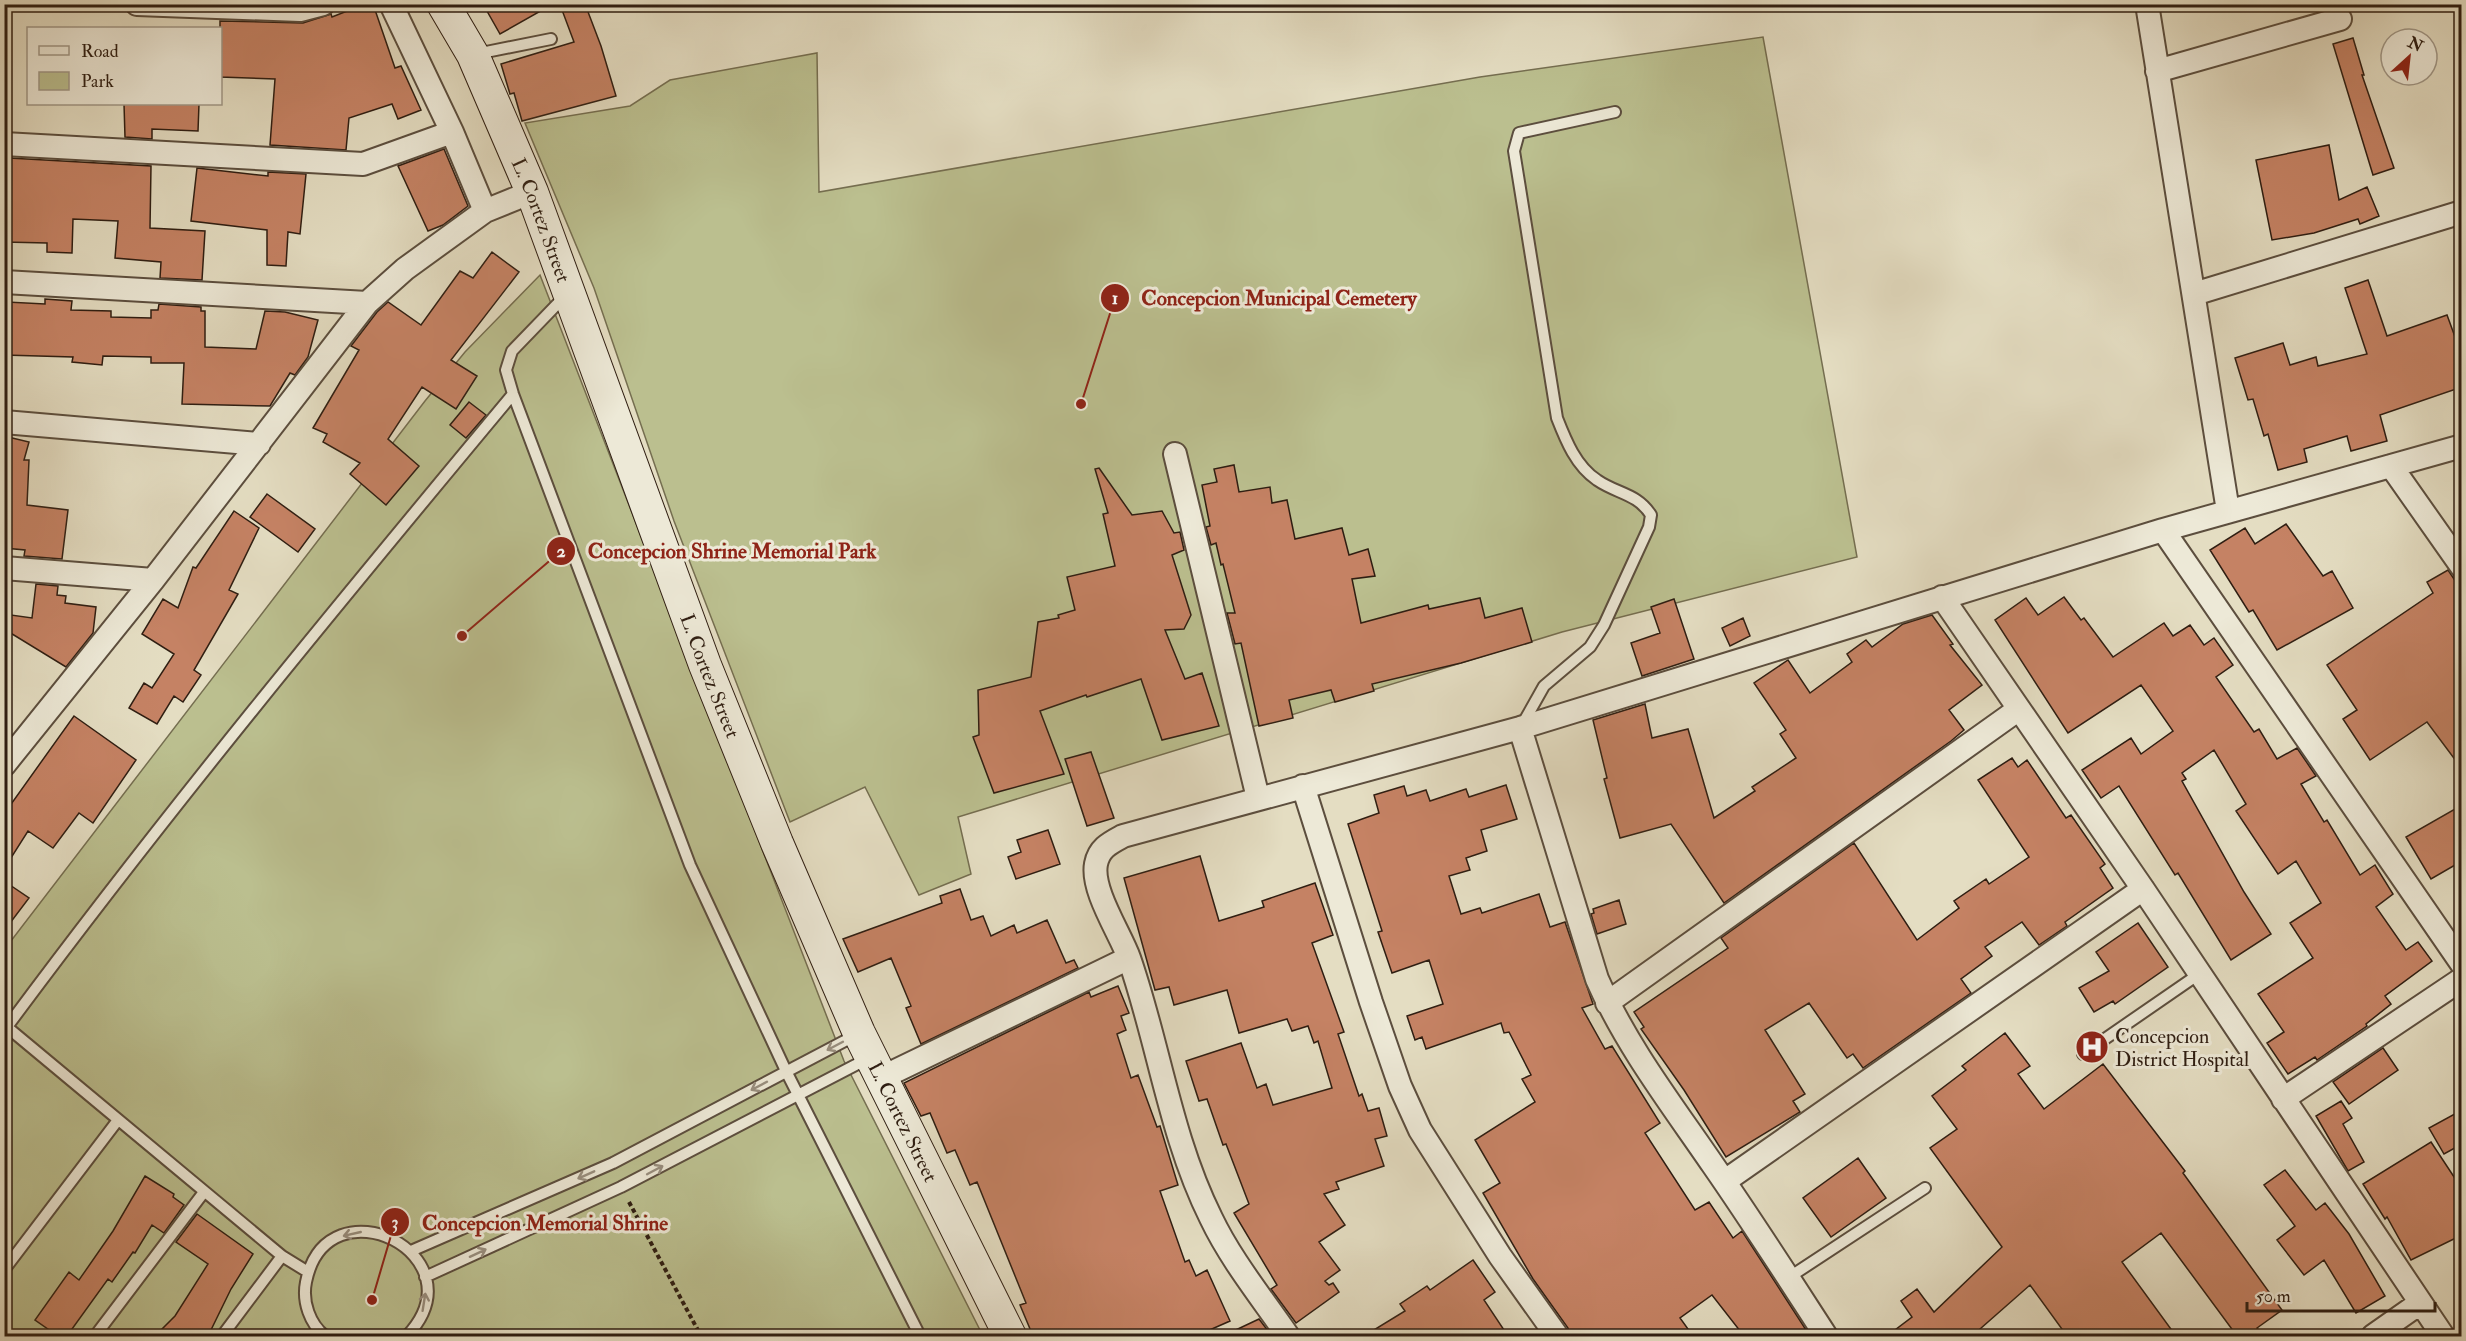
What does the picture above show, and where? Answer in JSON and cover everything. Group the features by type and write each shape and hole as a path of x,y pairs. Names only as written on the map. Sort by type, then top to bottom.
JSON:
{"main road":[{"name":"L. Cortez Street","path":"443,4 473,55 532,192 705,665 777,843 871,1056 1010,1336"}],"street":[{"path":"137,4 300,10 324,4"},
{"path":"391,4 452,132 485,211"},
{"path":"2147,4 2228,511"},
{"path":"2157,71 2340,19"},
{"path":"4,144 363,164 452,132"},
{"path":"4,765 12,742 153,580 367,303 405,269 485,211 532,192"},
{"path":"2194,294 2462,212"},
{"path":"4,282 367,303"},
{"path":"4,422 259,444"},
{"path":"1288,1336 1212,1221 1180,1144 1129,958 1097,883 1096,864 1104,847 1123,836 1520,728 2163,530 2462,446"},
{"path":"1175,454 1258,798"},
{"path":"2391,466 2462,567"},
{"path":"2163,530 2462,964"},
{"path":"4,568 153,580"},
{"path":"1942,597 2143,889 2443,1336"},
{"path":"1607,1003 2019,709"},
{"path":"1520,728 1597,980 1607,1003 1627,1040 1725,1181 1826,1336"},
{"path":"1303,786 1371,1002 1400,1086 1420,1130 1500,1256 1557,1336"},
{"path":"1725,1181 2143,889"},
{"path":"871,1056 1129,958"},
{"path":"2283,1099 2462,979"},
{"path":"2373,1336 2420,1303"}],"lane":[{"path":"473,55 551,39"},
{"path":"1520,728 1544,686 1590,647 1604,625 1649,526 1651,515 1643,503 1597,480 1580,464 1557,418 1514,151 1514,141 1518,133 1615,112"},
{"path":"568,292 512,351 506,370 513,394 690,865 786,1071 920,1336"},
{"path":"308,1272 282,1256 6,1029 104,898 301,648 513,394"},
{"path":"2083,1054 2199,974"},
{"path":"411,1251 613,1163 786,1071 871,1056"},
{"path":"425,1277 621,1187 871,1056"},
{"path":"4,1270 118,1120"},
{"path":"1788,1278 1925,1188"},
{"path":"95,1336 204,1192"},
{"path":"322,1336 306,1305 304,1289 308,1272 318,1254 334,1240 353,1232 374,1232 394,1238 411,1251 425,1277 426,1301 418,1324 407,1336"},
{"path":"222,1336 282,1256"}],"path":[{"path":"621,1187 701,1336"}],"green space":[{"path":"1763,37 1857,557 1562,632 958,817 971,874 919,895 865,787 790,822 674,521 594,288 525,123 630,106 670,80 817,53 819,192 1480,77"},
{"path":"540,275 844,1061 983,1336 5,1336 4,950 425,401 465,352"}],"building":[{"path":"365,4 373,4 395,68 401,66 421,110 398,119 392,104 349,118 346,150 270,145 275,79 222,77 220,21 303,23 331,14 332,17"},
{"path":"483,4 553,4 500,34"},
{"path":"576,4 585,4 616,96 522,121 514,93 510,94 501,64 574,42 562,10"},
{"path":"2353,38 2364,75 2362,75 2394,168 2373,175 2333,44"},
{"path":"124,105 199,105 198,131 152,129 152,139 125,137"},
{"path":"2329,145 2339,200 2367,187 2379,216 2360,224 2358,219 2314,233 2272,240 2256,160"},
{"path":"444,149 468,206 443,225 428,231 398,166"},
{"path":"9,158 151,166 150,228 205,231 202,280 160,278 161,262 115,258 118,221 73,219 72,253 47,252 47,243 4,242 4,169 8,169"},
{"path":"197,168 268,176 268,172 306,174 300,234 288,232 286,266 267,265 267,230 191,221"},
{"path":"492,252 519,272 451,360 477,376 456,409 422,387 388,439 419,466 386,505 350,474 360,463 323,442 327,434 313,428 359,350 351,346 377,312 388,302 421,325 460,271 473,278"},
{"path":"2368,280 2387,336 2447,315 2462,356 2462,387 2380,415 2387,441 2351,451 2347,436 2304,449 2307,462 2278,470 2268,434 2264,436 2253,399 2248,400 2235,358 2283,343 2290,365 2316,357 2318,366 2367,354 2345,288"},
{"path":"45,299 72,301 71,310 111,311 111,317 151,318 151,310 158,310 159,304 201,307 201,311 205,311 205,347 256,349 265,311 285,312 318,320 308,357 295,375 290,373 270,406 182,404 184,363 151,363 151,357 103,356 102,365 72,362 73,357 4,355 7,302 45,304"},
{"path":"469,402 486,415 466,438 450,425"},
{"path":"4,436 29,442 24,460 29,460 27,505 68,510 62,559 24,556 25,550 4,548"},
{"path":"1234,465 1239,492 1270,487 1272,503 1287,500 1295,539 1342,528 1349,555 1368,549 1375,576 1352,579 1361,623 1428,605 1429,609 1480,598 1485,618 1522,608 1532,642 1461,663 1372,684 1374,691 1335,702 1331,690 1289,700 1293,718 1259,726 1241,643 1235,644 1227,613 1235,613 1223,564 1221,565 1216,543 1211,545 1206,527 1210,526 1202,485 1217,482 1214,469"},
{"path":"1099,468 1132,515 1162,511 1174,533 1180,532 1184,550 1172,555 1191,615 1184,629 1165,630 1185,679 1202,673 1219,726 1162,740 1141,679 1087,697 1086,695 1040,711 1064,774 994,793 973,737 979,735 978,690 1031,677 1038,622 1059,618 1058,615 1075,610 1067,577 1115,566 1103,514 1108,513 1095,469"},
{"path":"267,494 315,529 298,552 250,517"},
{"path":"234,511 259,528 229,590 238,594 194,670 201,675 183,702 174,696 157,724 129,708 144,683 152,688 174,654 142,634 163,599 178,608 193,567 196,568"},
{"path":"2286,524 2323,576 2332,571 2353,608 2277,650 2253,610 2249,612 2210,550 2245,528 2255,544"},
{"path":"2448,570 2462,591 2462,769 2427,722 2370,760 2343,719 2357,710 2327,665 2433,593 2427,582"},
{"path":"36,584 58,586 57,595 66,596 65,603 96,607 93,633 66,667 4,629 4,614 32,618"},
{"path":"2064,597 2081,620 2084,618 2113,657 2164,623 2173,636 2190,625 2204,645 2214,638 2233,665 2216,677 2254,732 2259,729 2277,759 2297,748 2316,776 2301,784 2324,822 2327,820 2360,875 2375,865 2393,894 2376,907 2406,950 2418,942 2432,961 2385,996 2391,1004 2366,1024 2367,1026 2317,1060 2315,1057 2288,1074 2267,1043 2284,1032 2258,994 2313,958 2290,923 2321,903 2296,861 2278,874 2236,811 2246,804 2214,750 2182,773 2186,779 2182,781 2244,892 2271,934 2231,960 2178,873 2175,875 2119,786 2101,798 2082,770 2131,738 2141,754 2173,731 2141,685 2068,733 1995,620 2026,598 2038,615"},
{"path":"1674,599 1694,659 1642,676 1631,643 1660,633 1651,607"},
{"path":"1932,615 1953,644 1950,645 1982,685 1949,710 1964,730 1951,741 1724,903 1671,824 1620,838 1604,779 1607,778 1593,720 1645,704 1652,738 1688,729 1714,818 1755,791 1752,787 1796,758 1780,734 1786,730 1754,683 1788,660 1810,693 1852,662 1847,654 1866,640 1872,647 1903,624"},
{"path":"1743,618 1750,636 1730,646 1722,628"},
{"path":"74,716 136,760 93,823 79,813 53,848 28,831 4,869 4,814"},
{"path":"1091,752 1114,818 1087,826 1065,759"},
{"path":"2012,758 2018,767 2027,760 2066,818 2071,815 2105,864 2100,868 2113,888 2065,922 2067,926 2039,945 2022,922 1985,947 1992,956 1961,979 1971,993 1863,1068 1853,1054 1847,1058 1809,1003 1765,1030 1805,1094 1793,1101 1800,1112 1726,1157 1684,1090 1641,1029 1644,1027 1634,1012 1728,948 1721,938 1854,843 1917,940 1959,908 1954,901 1986,879 1989,884 2029,857 1978,780"},
{"path":"1506,785 1517,819 1481,830 1487,851 1466,858 1470,870 1449,876 1461,914 1480,908 1482,913 1539,894 1550,927 1565,922 1593,1004 1582,1008 1605,1049 1612,1046 1660,1123 1645,1133 1695,1210 1709,1202 1733,1238 1742,1231 1810,1336 1744,1336 1712,1295 1680,1318 1693,1336 1570,1336 1568,1328 1533,1279 1483,1193 1500,1183 1475,1140 1535,1102 1522,1079 1531,1075 1509,1032 1504,1033 1501,1023 1426,1049 1422,1037 1415,1040 1407,1016 1443,1004 1429,960 1392,973 1378,932 1382,931 1348,824 1379,813 1374,795 1404,786 1407,796 1426,790 1430,801 1466,789 1469,797"},
{"path":"2462,805 2462,861 2431,879 2406,837"},
{"path":"1048,830 1060,864 1016,879 1008,857 1021,852 1017,840"},
{"path":"1200,856 1219,921 1264,907 1262,901 1315,883 1333,935 1312,943 1344,1032 1338,1034 1359,1096 1362,1094 1368,1111 1379,1108 1387,1136 1375,1139 1384,1166 1336,1182 1339,1189 1324,1194 1345,1225 1319,1242 1340,1270 1325,1281 1329,1285 1333,1283 1339,1292 1296,1323 1271,1289 1277,1285 1234,1213 1249,1204 1226,1144 1223,1145 1207,1099 1199,1101 1186,1061 1241,1043 1257,1088 1266,1084 1273,1105 1332,1088 1318,1041 1314,1043 1308,1026 1292,1031 1287,1019 1239,1033 1227,990 1174,1005 1169,987 1155,990 1124,878"},
{"path":"4,881 29,898 4,931"},
{"path":"960,889 971,920 983,916 991,936 1014,925 1017,933 1047,920 1066,963 1074,960 1078,968 921,1044 906,1008 911,1006 891,958 858,972 843,939 942,903 940,896"},
{"path":"1619,900 1626,924 1597,934 1591,914 1594,913 1593,909"},
{"path":"2138,923 2168,967 2115,1004 2113,1001 2094,1012 2079,988 2109,971 2096,952"},
{"path":"1118,986 1129,1013 1121,1016 1126,1030 1117,1034 1131,1078 1138,1075 1157,1127 1160,1126 1178,1185 1160,1191 1185,1262 1189,1260 1196,1276 1207,1270 1230,1321 1196,1336 1033,1336 1020,1305 1026,1303 977,1182 970,1185 955,1150 947,1153 930,1113 921,1116 904,1083 1089,992 1091,997"},
{"path":"2005,1033 2030,1066 2018,1074 2044,1109 2103,1064 2185,1171 2183,1173 2282,1310 2257,1328 2265,1336 2237,1336 2161,1233 2122,1262 2176,1336 2067,1336 2030,1285 1972,1336 1887,1336 1912,1317 1901,1301 1917,1289 1934,1312 2002,1247 1930,1148 1957,1129 1932,1096 1966,1070 1962,1066"},
{"path":"2383,1048 2398,1070 2349,1104 2333,1082"},
{"path":"2341,1101 2352,1118 2343,1124 2364,1162 2348,1171 2316,1116"},
{"path":"2462,1110 2462,1144 2444,1154 2429,1128"},
{"path":"2431,1142 2462,1189 2462,1235 2411,1260 2387,1217 2385,1219 2363,1184"},
{"path":"1858,1158 1886,1198 1831,1237 1803,1198"},
{"path":"2285,1170 2316,1210 2325,1203 2349,1234 2385,1296 2356,1313 2324,1260 2304,1275 2277,1240 2295,1226 2264,1185"},
{"path":"145,1176 174,1194 173,1197 184,1205 164,1233 152,1225 135,1253 133,1252 112,1282 108,1279 67,1336 58,1336 35,1320 69,1272 79,1280 113,1231"},
{"path":"197,1214 253,1254 231,1289 208,1336 155,1336 175,1316 208,1264 176,1242"},
{"path":"1473,1260 1495,1292 1484,1300 1508,1336 1364,1336 1405,1311 1400,1304 1427,1286 1430,1290"},
{"path":"1259,1319 1272,1336 1223,1336"}],"place":[{"name":"Concepcion Municipal Cemetery","path":"1081,404"},
{"name":"Concepcion Shrine Memorial Park","path":"462,636"},
{"name":"Concepcion District Hospital","path":"2092,1047"},
{"name":"Concepcion Memorial Shrine","path":"372,1300"}]}
